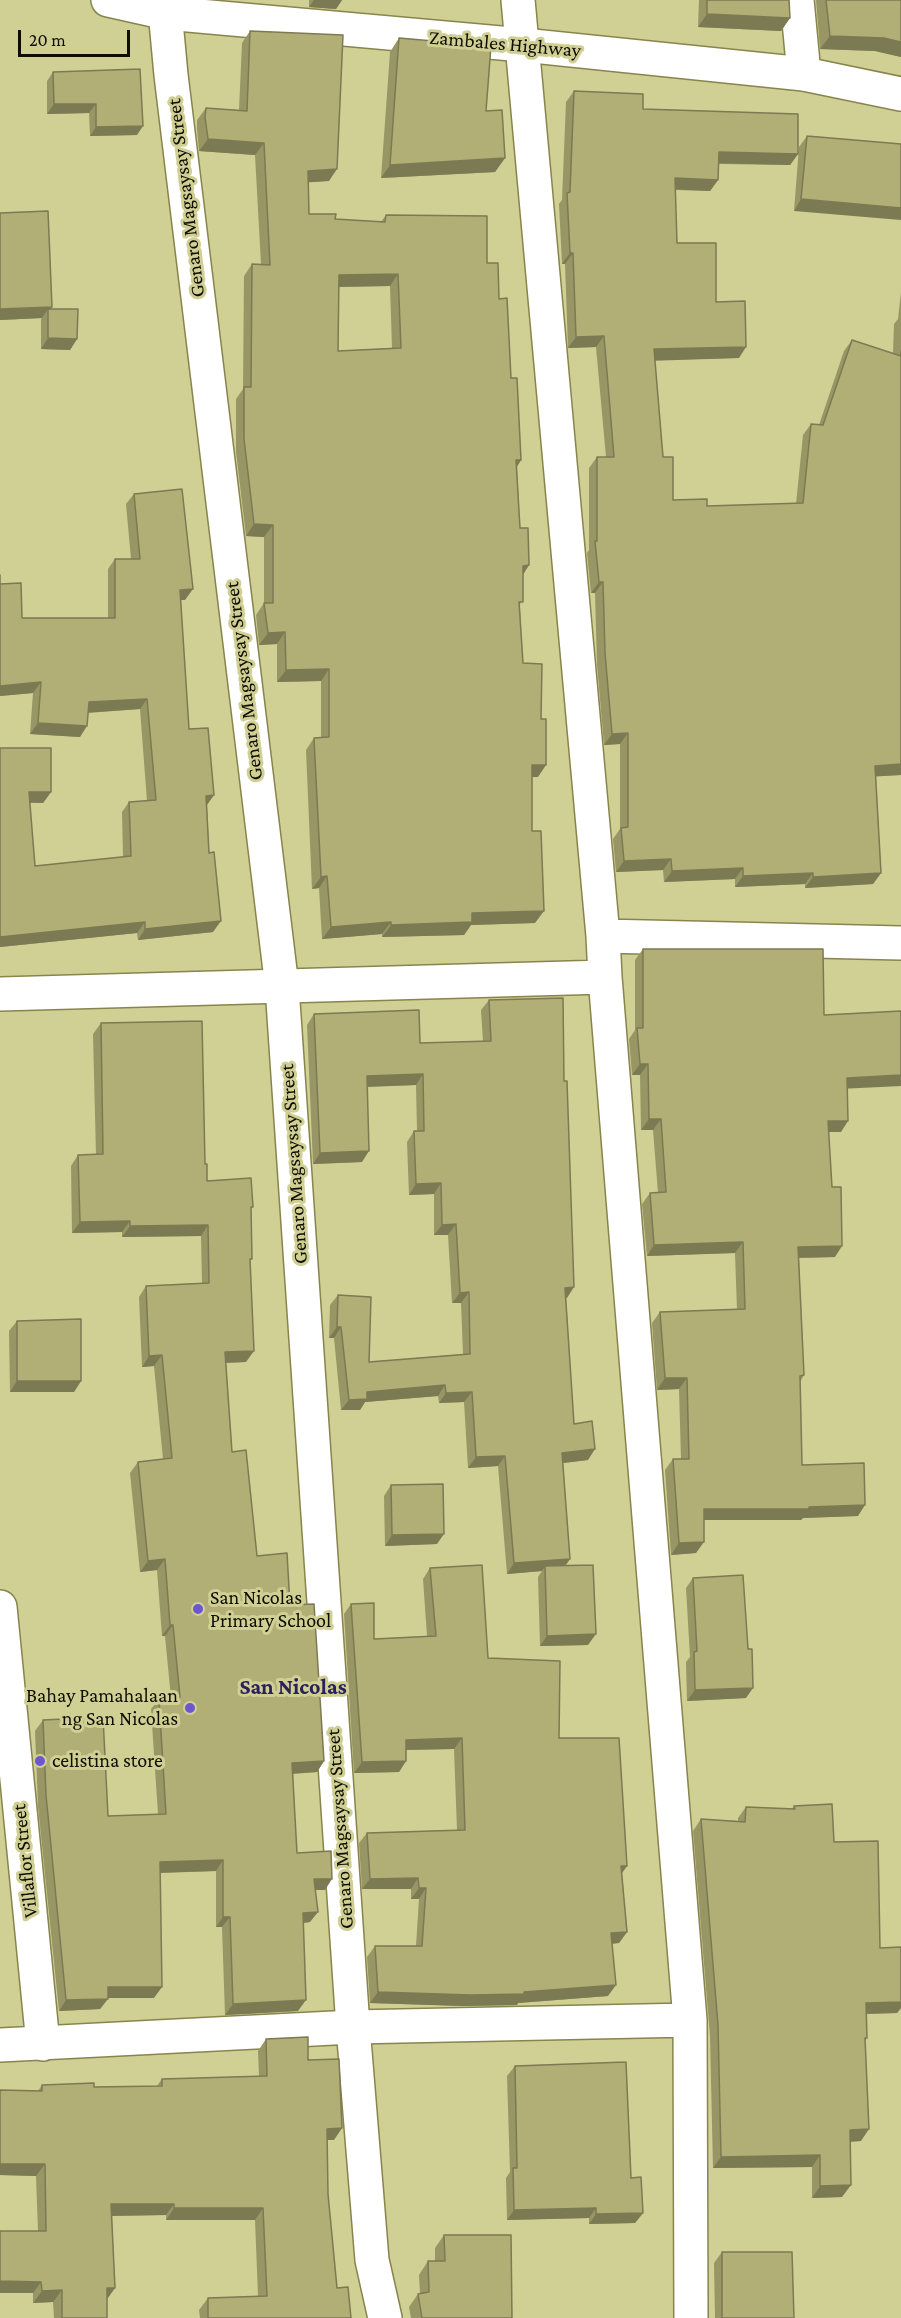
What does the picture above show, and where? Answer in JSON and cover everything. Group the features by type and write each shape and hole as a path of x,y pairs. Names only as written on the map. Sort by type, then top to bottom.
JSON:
{"street":[{"name":"Zambales Highway","path":"108,0 804,74 901,94"},
{"path":"518,0 603,936 690,2020 691,2318"},
{"path":"797,0 804,74"},
{"name":"Genaro Magsaysay Street","path":"165,7 172,86 282,987 353,2027 372,2260 385,2318"},
{"path":"603,936 901,943"},
{"path":"0,994 605,977"},
{"name":"Villaflor Street","path":"0,1607 42,2044"},
{"path":"0,2045 353,2027 690,2020"}],"building":[{"path":"707,0 789,0 790,18 707,14"},
{"path":"826,0 901,0 901,42 884,38 830,36"},
{"path":"250,31 343,35 337,169 308,171 309,214 336,214 335,219 385,222 386,215 487,216 487,263 498,263 499,299 507,298 511,378 517,378 521,460 516,460 520,528 528,528 529,565 523,566 523,602 519,602 523,663 542,664 541,719 546,719 546,765 532,765 532,831 541,831 544,911 472,913 472,922 391,925 391,922 331,927 327,876 321,877 314,738 329,737 329,669 286,670 285,632 268,633 264,603 273,603 273,525 254,524 244,439 244,387 251,387 252,264 270,265 264,143 208,139 205,117 206,108 247,111","holes":["398,274 401,348 338,351 339,275"]},
{"path":"399,38 491,46 486,111 502,110 505,158 390,165"},
{"path":"140,69 143,126 96,127 96,104 54,104 53,72"},
{"path":"574,91 643,94 643,109 798,114 798,154 719,152 718,180 675,178 677,243 716,243 716,302 745,301 746,347 654,349 663,457 673,457 673,500 707,499 707,506 803,503 811,424 823,425 852,340 901,356 901,764 875,766 881,873 813,877 813,873 743,876 743,868 672,871 671,859 624,861 621,828 628,827 628,733 612,734 605,653 603,582 599,582 595,541 597,541 597,457 614,457 604,336 576,337 573,253 570,253 567,193 570,192"},
{"path":"807,136 901,144 901,208 801,199"},
{"path":"48,211 52,307 0,309 0,213"},
{"path":"48,309 78,309 77,339 48,338"},
{"path":"182,489 193,589 180,590 189,729 208,728 214,795 206,796 209,853 214,852 221,921 145,929 145,922 0,937 0,748 51,748 51,792 29,792 35,866 131,856 129,802 156,800 147,699 89,702 87,726 38,723 41,682 0,686 0,584 21,583 22,618 115,618 115,559 140,559 134,494"},
{"path":"643,949 823,949 824,1015 901,1011 901,1075 847,1078 848,1121 828,1121 832,1187 841,1187 842,1246 798,1247 804,1375 800,1376 802,1465 864,1463 865,1505 809,1507 809,1509 704,1509 704,1542 679,1543 673,1459 689,1459 687,1378 665,1378 660,1312 745,1309 743,1242 654,1245 650,1193 666,1192 661,1119 649,1119 648,1064 640,1064 637,1028 643,1028"},
{"path":"563,998 564,1081 567,1081 574,1287 565,1288 574,1424 592,1421 595,1449 562,1453 570,1559 514,1563 505,1456 476,1457 472,1392 446,1393 445,1385 367,1392 367,1399 349,1400 341,1327 337,1327 338,1295 371,1297 369,1362 470,1354 469,1292 460,1293 456,1224 442,1225 441,1183 416,1184 414,1131 424,1131 423,1074 367,1076 369,1151 320,1153 314,1014 419,1010 420,1043 491,1041 489,1000"},
{"path":"202,1021 207,1181 251,1178 253,1207 251,1207 252,1259 250,1259 254,1351 225,1352 232,1452 246,1450 257,1556 287,1553 290,1605 314,1604 324,1761 292,1763 297,1853 331,1851 332,1879 314,1879 318,1912 303,1913 306,2000 233,2004 230,1917 223,1917 223,1860 160,1862 162,1987 108,1987 108,1999 66,2000 46,1795 43,1720 103,1717 108,1816 166,1814 159,1699 180,1697 173,1625 170,1625 165,1559 148,1561 138,1462 172,1458 162,1355 149,1356 146,1286 209,1283 208,1225 130,1226 130,1221 80,1222 78,1155 103,1154 101,1023"},
{"path":"81,1319 81,1381 17,1381 17,1321"},
{"path":"443,1484 444,1534 392,1535 391,1485"},
{"path":"482,1565 488,1658 560,1661 559,1738 619,1738 627,1866 621,1866 627,1932 611,1933 616,1985 524,1992 524,1994 378,1992 375,1946 422,1946 426,1888 419,1888 418,1878 370,1879 367,1833 465,1830 462,1738 406,1740 406,1761 362,1762 351,1604 374,1603 374,1639 436,1636 430,1568"},
{"path":"593,1565 596,1634 547,1636 545,1566"},
{"path":"743,1575 748,1649 752,1649 753,1688 695,1690 694,1652 697,1651 693,1578"},
{"path":"832,1804 834,1842 878,1841 880,1948 901,1947 901,2002 866,2003 867,2038 865,2038 869,2129 850,2130 851,2185 820,2186 820,2155 721,2157 718,2025 701,1819 745,1822 746,1807 795,1809 794,1806"},
{"path":"308,2037 308,2060 339,2059 342,2128 327,2129 328,2194 337,2288 348,2287 351,2318 208,2318 208,2298 267,2296 263,2208 174,2208 174,2204 111,2204 115,2288 107,2288 107,2318 62,2318 62,2290 42,2291 41,2282 0,2281 0,2231 46,2231 45,2164 0,2164 0,2090 42,2091 42,2085 94,2083 94,2087 162,2086 162,2079 267,2076 266,2039"},
{"path":"626,2062 631,2178 641,2177 643,2213 596,2214 596,2208 514,2210 513,2168 517,2168 515,2066"},
{"path":"444,2235 511,2235 512,2318 422,2318 418,2294 429,2292 428,2261 445,2261"},
{"path":"722,2252 792,2252 794,2318 722,2318"}],"place":[{"name":"San Nicolas Primary School","path":"198,1609"},
{"name":"Bahay Pamahalaan ng San Nicolas","path":"190,1708"},
{"name":"celistina store","path":"40,1761"}],"district":[{"name":"San Nicolas","path":"293,1687"}]}
